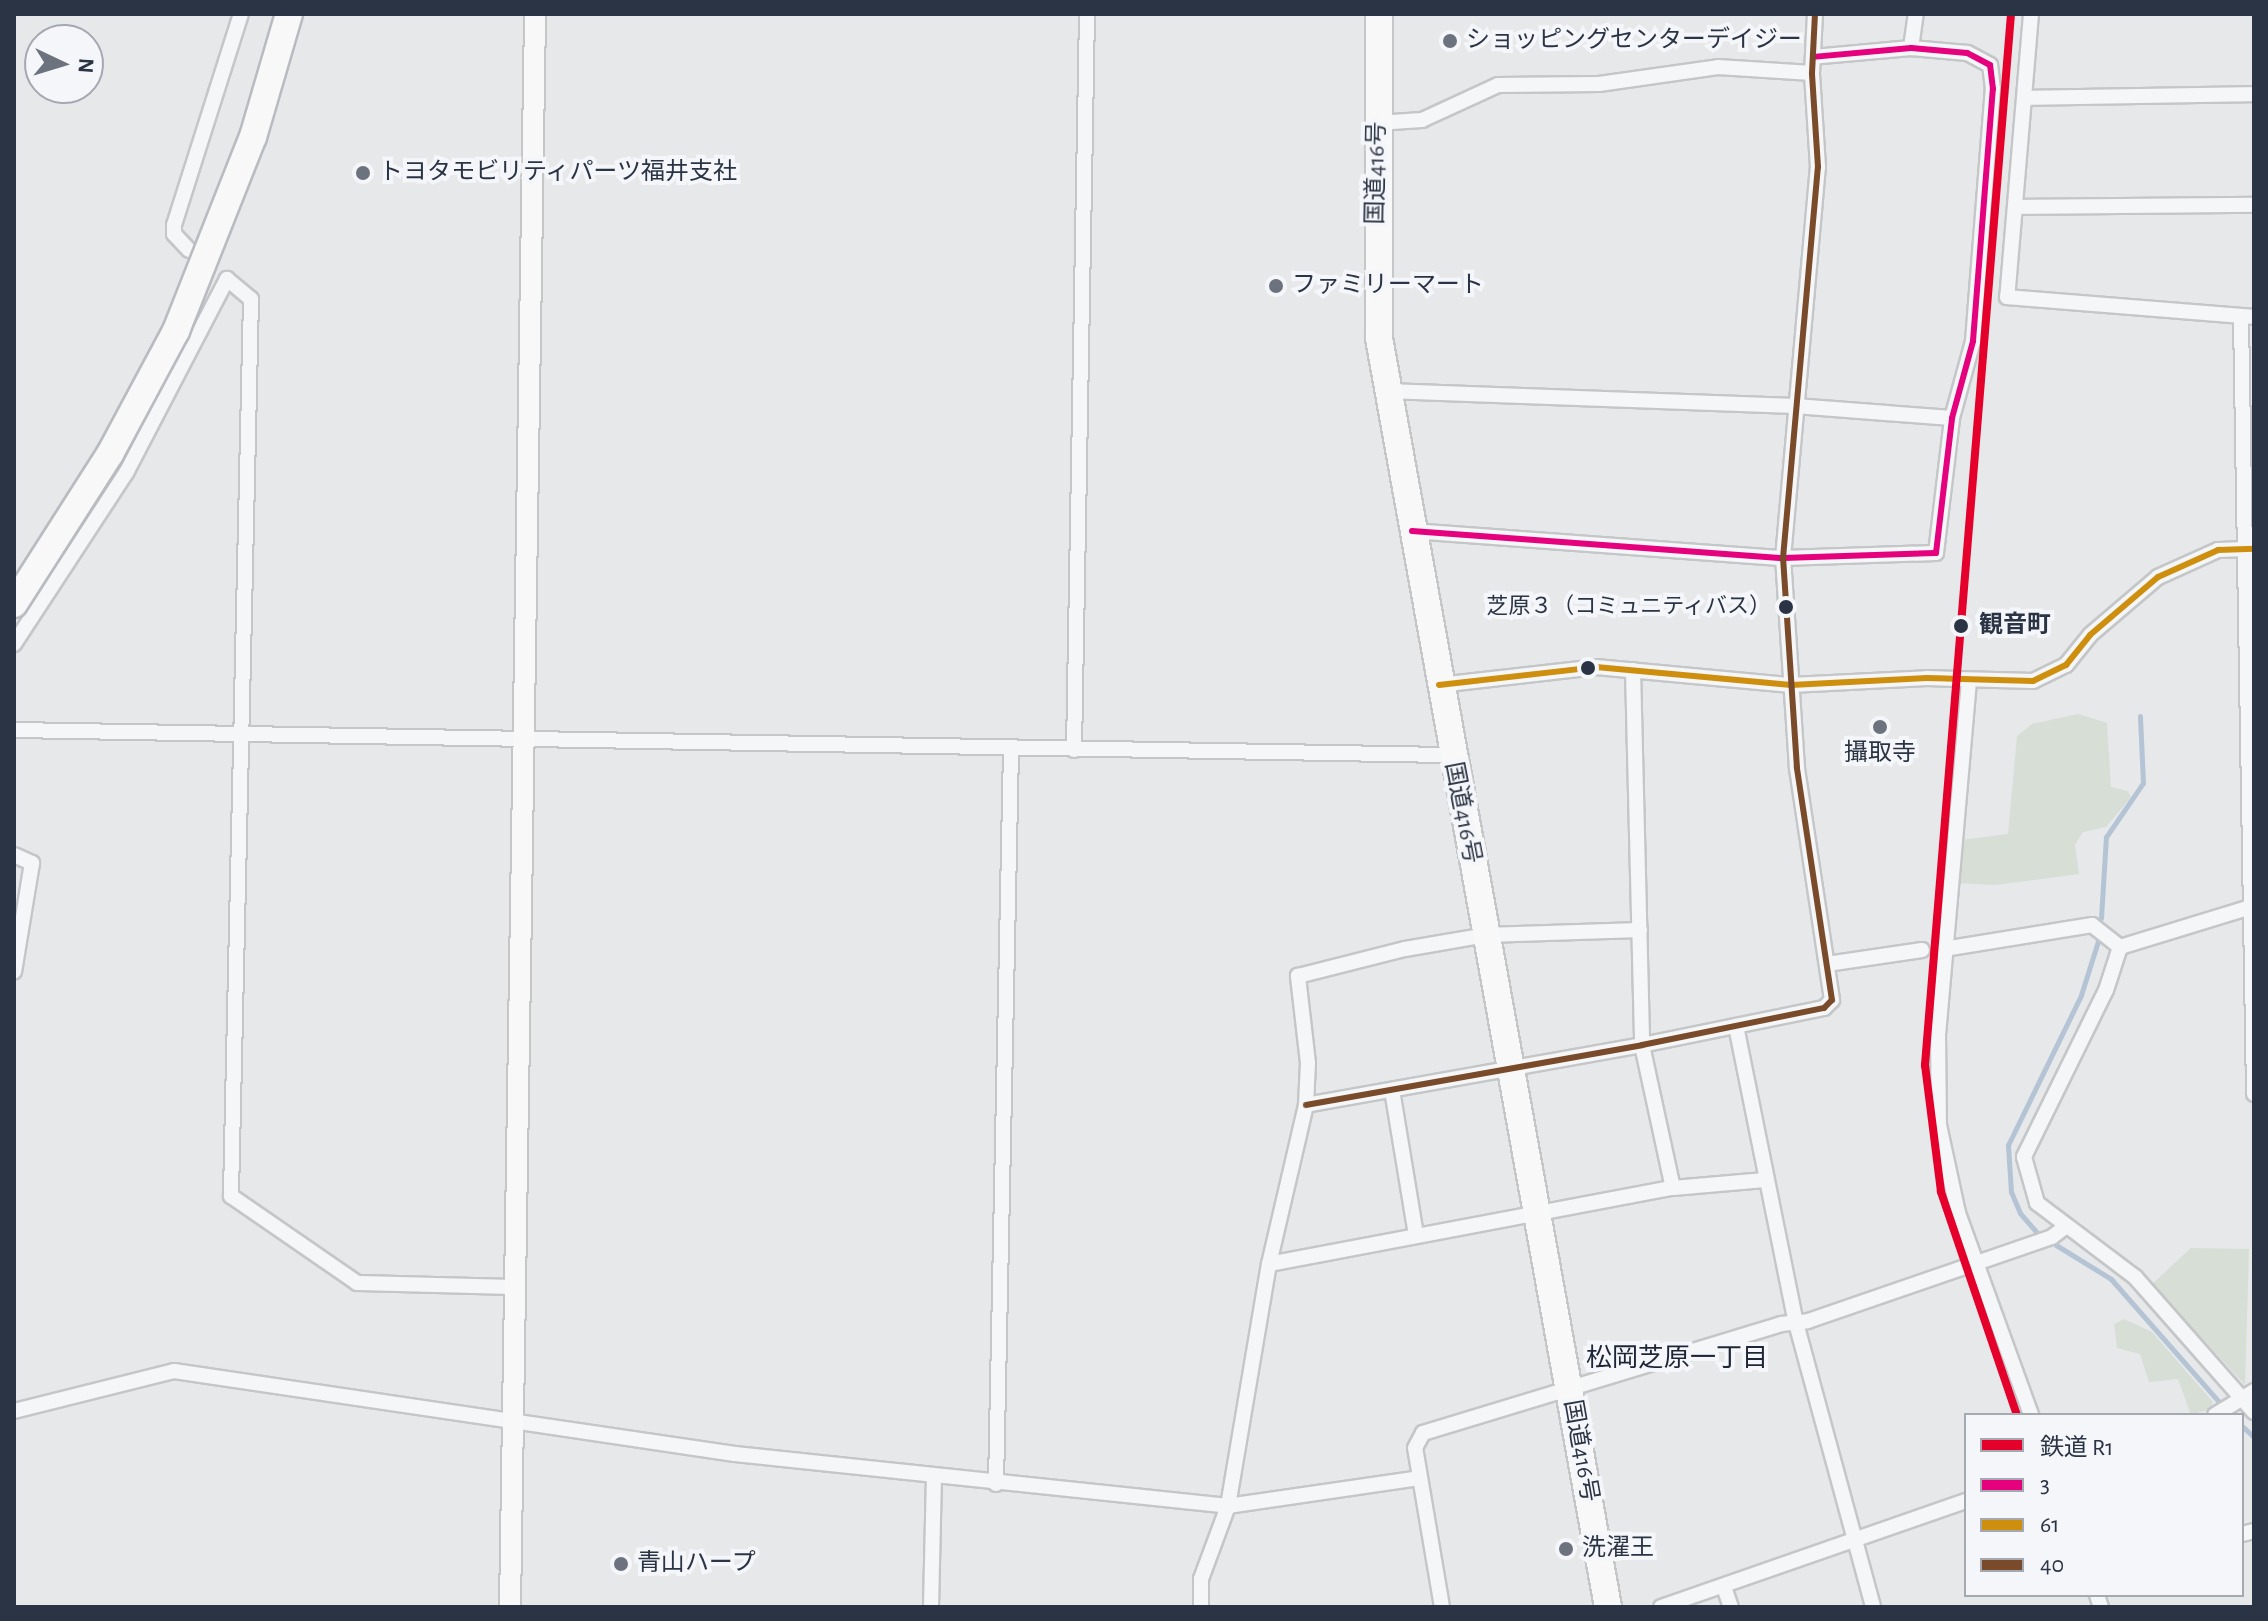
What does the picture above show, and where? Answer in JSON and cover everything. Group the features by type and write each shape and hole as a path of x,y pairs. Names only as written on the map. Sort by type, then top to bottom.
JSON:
{"highway":[{"path":"14,604 110,454 176,331 248,150 289,14"},
{"name":"国道416号","path":"1379,14 1376,294 1387,391 1608,1607"}],"street":[{"path":"189,250 174,234 174,225 241,14"},
{"path":"510,1607 527,742 535,14"},
{"path":"1074,750 1087,14"},
{"path":"1306,1105 1642,1045 1824,1008 1832,1000 1797,768 1783,558 1818,167 1812,65 1815,14"},
{"path":"1911,48 1916,14"},
{"path":"2031,14 2007,297 2248,317 2254,1094"},
{"path":"1377,123 1422,120 1498,85 1599,84 1718,67 1812,65 1911,48 1967,53 1990,65 1993,89 1973,341 1952,418 1936,553 1783,558 1412,531"},
{"path":"2025,98 2254,94"},
{"path":"2016,207 2254,205"},
{"path":"214,269 251,299 231,1196 357,1283 515,1287"},
{"path":"14,644 126,473 227,279"},
{"path":"1387,391 1795,406 1952,418"},
{"path":"1439,685 1596,667 1791,685 2050,677 2158,577 2218,550 2250,549"},
{"path":"1633,670 1642,1045 1673,1188"},
{"path":"1969,681 1944,949 1939,1125 1948,1175 1975,1263 2030,1413"},
{"path":"14,730 527,742 1451,755"},
{"path":"996,1484 1011,750"},
{"path":"14,855 32,863 14,972"},
{"path":"2120,947 2252,906"},
{"path":"1944,949 2092,925 2120,947"},
{"path":"1201,1607 1201,1579 1228,1506 1269,1264 1306,1105 1308,1063 1298,976 1486,935 1640,930"},
{"path":"2120,947 2106,990 2024,1157 2037,1203 2135,1277 2254,1412"},
{"path":"1827,964 1922,950"},
{"path":"1736,1026 1796,1323 1873,1607"},
{"path":"1392,1090 1416,1235"},
{"path":"1269,1264 1673,1188 1765,1180"},
{"path":"1442,1607 1415,1448 1423,1433 1796,1323 2052,1237 2066,1226"},
{"path":"14,1411 174,1371 934,1478 1228,1506 1419,1478"},
{"path":"2219,1413 2254,1391"},
{"path":"931,1607 934,1478"},
{"path":"1661,1607 1857,1542 1964,1502"},
{"path":"1724,1587 1731,1607"}],"shaded area":[{"path":"2078,714 2107,723 2111,787 2128,791 2131,797 2106,827 2083,832 2075,845 2079,874 1995,885 1957,883 1961,840 2008,834 2017,736 2032,724"},
{"path":"2191,1248 2249,1249 2245,1385 2152,1284"},
{"path":"2124,1319 2152,1332 2213,1402 2210,1409 2190,1413 2178,1379 2149,1382 2140,1354 2117,1348 2114,1324"}],"waterway":[{"path":"2101,918 2106,837 2143,783 2140,716"},
{"path":"2039,1235 2020,1213 2011,1192 2008,1145 2081,995 2099,938"},
{"path":"2056,1245 2111,1279 2221,1404"},
{"path":"2244,1428 2254,1437"}],"rail line":[{"name":"R1","path":"2011,14 1925,1065 1941,1192 2016,1413"}],"transit line":[{"name":"40","path":"1306,1105 1642,1045 1824,1008 1832,1000 1797,768 1783,558 1818,167 1812,73 1815,14"},
{"name":"3","path":"1412,531 1783,558 1936,553 1952,418 1973,341 1993,89 1990,65 1967,53 1911,48 1813,57"},
{"name":"61","path":"1439,685 1596,667 1791,685 1927,678 2033,681 2066,665 2090,635 2158,577 2218,550 2254,549"}],"place":[{"name":"ショッピングセンターデイジー","path":"1450,41"},
{"name":"トヨタモビリティパーツ福井支社","path":"363,173"},
{"name":"ファミリーマート","path":"1276,286"},
{"name":"芝原３（コミュニティバス）","path":"1786,607"},
{"name":"観音町","path":"1961,626"},
{"name":"攝取寺","path":"1880,727"},
{"name":"洗濯王","path":"1566,1549"},
{"name":"青山ハープ","path":"621,1564"}],"district":[{"name":"松岡芝原一丁目","path":"1677,1359"}]}
